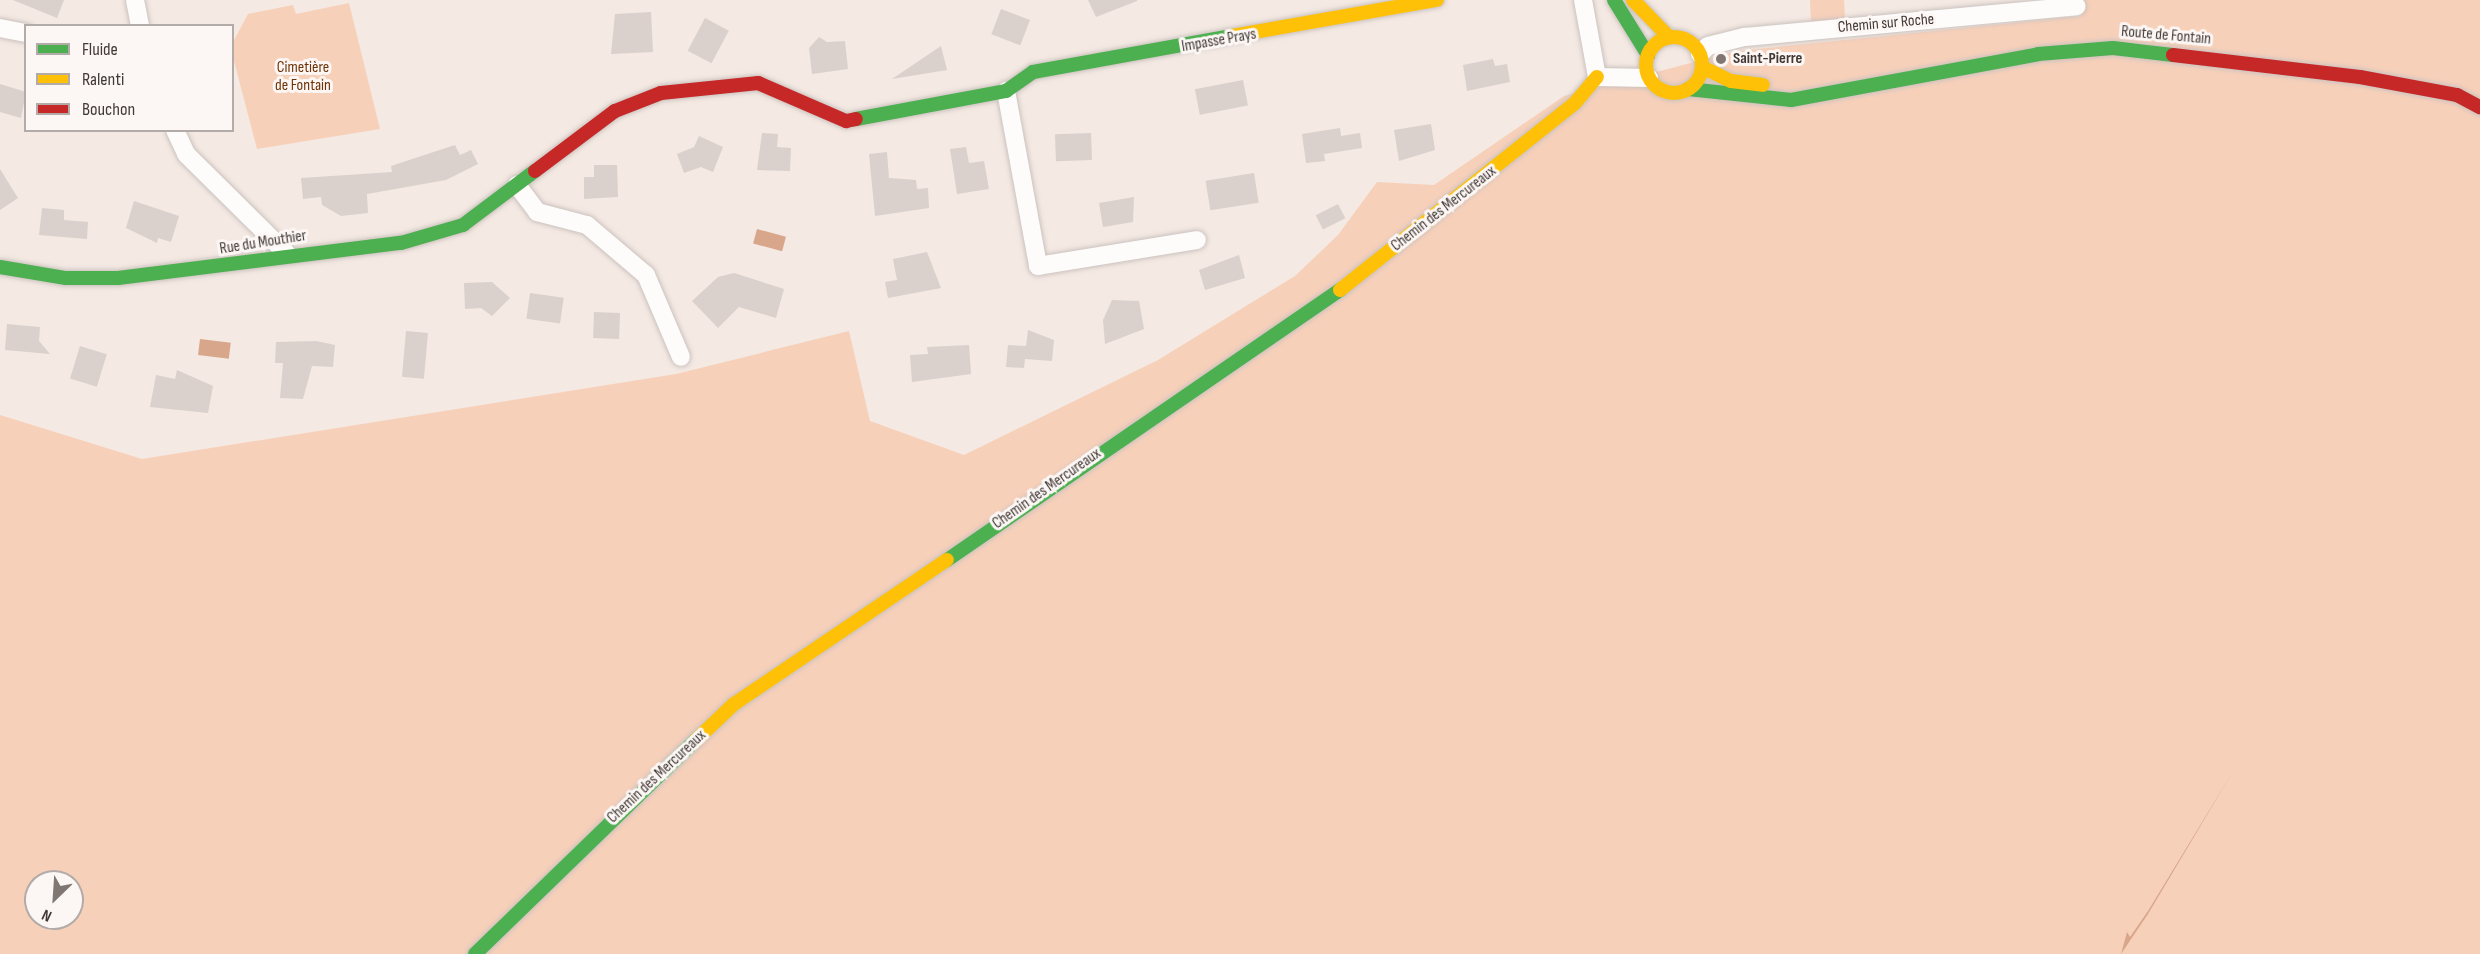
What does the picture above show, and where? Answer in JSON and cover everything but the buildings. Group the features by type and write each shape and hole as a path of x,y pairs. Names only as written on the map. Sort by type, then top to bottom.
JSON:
{"street":[{"path":"135,0 141,24"},
{"name":"Impasse Prays","path":"846,121 1006,91 1033,72 1437,0"},
{"path":"1582,0 1597,77 1648,78 1670,93 1688,89 1701,61 1687,40 1668,37 1633,0"},
{"path":"1614,0 1648,55 1648,78"},
{"name":"Chemin sur Roche","path":"1701,61 1708,46 1745,37 2077,6"},
{"path":"0,28 24,33"},
{"path":"1648,55 1668,37"},
{"name":"Route de Fontain","path":"1688,89 1791,100 2038,54 2113,48 2360,76 2457,95 2480,107"},
{"name":"Route de Fontain","path":"1701,61 1731,81 1846,90"},
{"name":"Chemin des Mercureaux","path":"475,954 734,704 1318,308 1575,103 1597,77"},
{"name":"Rue du Mouthier","path":"0,267 66,278 118,278 173,274 286,253 401,243 463,225 615,111 661,93 758,83 846,121"},
{"path":"1006,91 1038,266 1197,240"},
{"path":"176,132 186,154 286,253"},
{"path":"517,185 537,212 587,225 646,275 681,357"}],"green space":[{"path":"1810,0 1844,0 1845,18 1811,22"},
{"path":"2079,0 2480,0 2480,954 0,954 0,415 142,459 676,374 849,331 870,421 964,455 1158,360 1295,276 1338,235 1377,182 1434,185 1564,96 1737,51 2081,16"},
{"name":"Cimetière de Fontain","path":"349,3 380,129 257,149 234,61 234,40 248,14 293,5 296,14"}],"shaded area":[{"path":"757,229 786,237 782,251 753,243"},
{"path":"200,339 231,343 229,359 198,355"},
{"path":"2232,773 2148,914 2121,954 2127,932 2130,937 2148,911"}],"traffic: fast":[{"path":"1614,0 1648,55"},
{"path":"856,119 1006,91 1033,72 1232,36"},
{"path":"1688,89 1791,100 2038,54 2113,48 2173,55"},
{"path":"0,267 66,278 118,278 401,243 463,225 535,171"},
{"path":"947,560 1340,290"},
{"path":"475,954 696,740"}],"traffic: slow":[{"path":"1232,36 1437,0"},
{"path":"1633,0 1669,37"},
{"path":"1674,37 1685,39 1694,45 1700,54 1702,65 1700,76 1694,85 1685,91 1674,93 1663,91 1654,85 1648,76 1646,65 1648,54 1654,45 1663,39 1674,37"},
{"path":"1702,67 1731,81 1763,85"},
{"path":"1340,290 1575,103 1597,77"},
{"path":"696,740 734,704 947,560"}],"traffic: jam":[{"path":"2173,55 2360,77 2457,95 2480,107"},
{"path":"535,171 615,111 661,93 758,83 846,121 856,119"}],"place":[{"name":"Saint-Pierre","path":"1721,59"}]}
